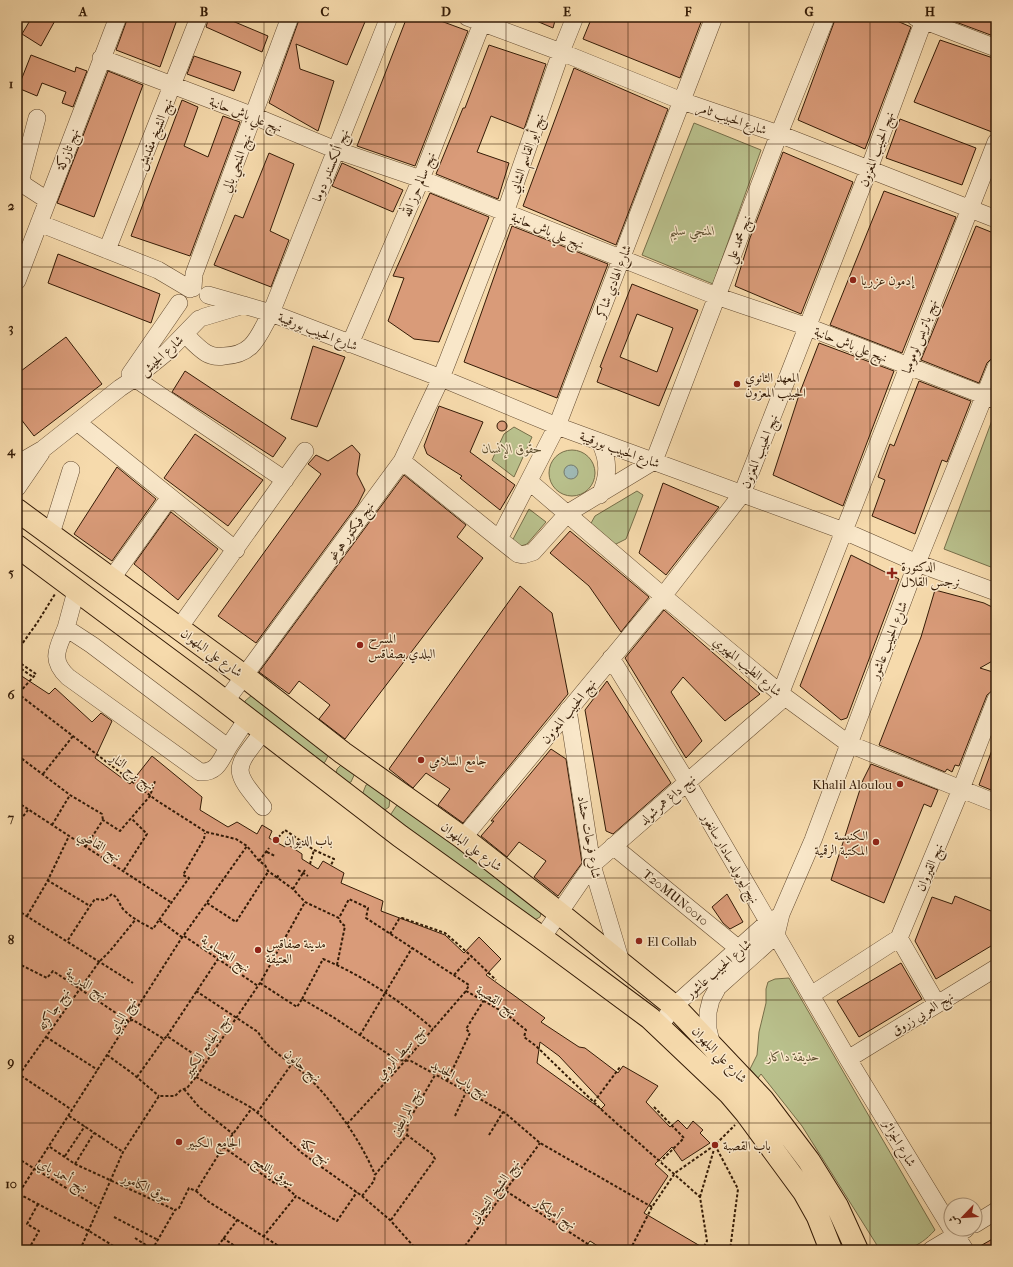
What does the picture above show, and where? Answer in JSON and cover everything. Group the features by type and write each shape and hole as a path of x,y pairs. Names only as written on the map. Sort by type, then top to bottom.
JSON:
{"main road":[{"name":"شارع علي البلهوان","path":"17,510 244,676 343,753 463,838 621,962 674,1006 763,1100 809,1161 837,1206 858,1250"},
{"name":"شارع علي البلهوان","path":"17,546 400,836 542,938 659,1027 729,1093 746,1113 804,1192 818,1217 831,1250"},
{"path":"324,778 343,753"},
{"path":"350,797 368,771"}],"street":[{"name":"نهج تازركة","path":"17,281 101,58 118,17"},
{"name":"نهج الشيخ مقديش","path":"107,250 199,17"},
{"name":"نهج المنجي بالي","path":"201,318 209,309 210,300 190,295 194,274 290,17"},
{"name":"نهج ألكسندر دوما","path":"185,334 206,354 217,357 234,356 246,352 255,343 270,313 389,17"},
{"name":"نهج أبو القاسم الشابي","path":"441,378 505,213 561,52 575,17"},
{"name":"شارع الهادي شاكر","path":"499,539 530,482 557,426 714,17"},
{"name":"نهج محمد علي","path":"654,461 716,296 826,17"},
{"path":"921,18 996,48"},
{"name":"نهج الحبيب المعزون","path":"463,838 663,596 742,494 869,169 921,18"},
{"name":"شارع الحبيب ثامر","path":"474,20 561,52 682,101 779,134 996,219"},
{"name":"نهج سالم حرز الله","path":"350,344 421,179 474,20"},
{"name":"نهج علي باش حانبة","path":"101,58 254,116 336,150 421,179 621,260 716,296 808,327 990,398"},
{"path":"37,118 21,178 24,185 47,200"},
{"name":"نهج باتريس لومومبا","path":"844,531 996,142"},
{"name":"شارع الحبيب بورقيبة","path":"39,223 172,276 190,295 244,305 270,313 441,378 557,426 844,531 917,563 996,592"},
{"path":"190,295 181,313 194,320 244,305"},
{"name":"شارع الجيش","path":"128,380 190,295"},
{"name":"شارع الجيش","path":"17,464 43,450 128,380 167,352 201,318"},
{"name":"شارع الحبيب عاشور","path":"712,1046 708,1029 708,1012 711,1000 718,987 775,924 813,840 917,563 990,398 996,367"},
{"name":"نهج فيكتور هوغو","path":"225,702 402,461 441,378"},
{"path":"128,380 285,480"},
{"path":"77,422 236,550"},
{"path":"600,442 605,452 608,468 605,485 600,495"},
{"name":"شارع الجيش","path":"17,488 43,450"},
{"path":"179,628 236,550 305,451"},
{"path":"402,461 518,554 528,554 533,552 568,513 654,461"},
{"path":"51,534 71,470"},
{"name":"شارع الطيب المهيري","path":"530,482 663,596 783,694 849,744 996,803"},
{"path":"112,578 170,497"},
{"name":"نهج داغ همرشولد","path":"542,938 592,865 687,782 783,694 844,531"},
{"path":"70,586 66,628 56,653 59,668 68,676 200,772 209,772 216,768 229,746 255,726"},
{"path":"66,628 92,645 212,736 229,746"},
{"name":"نهج ليوبولد سادار سانغور","path":"611,658 775,924 811,995 848,1059"},
{"name":"نهج القيروان","path":"900,938 996,699"},
{"name":"شارع فرحات حشاد","path":"568,710 592,865 621,962"},
{"path":"255,726 239,771 242,782 263,807"},
{"name":"T20MUN0010","path":"613,846 739,949"},
{"name":"شارع الحبيب عاشور","path":"659,1027 674,1006 739,949 775,924"},
{"path":"811,995 900,938 937,1004"},
{"name":"نهج العربي زروق","path":"848,1059 996,968"},
{"name":"شارع الجزائر","path":"848,1059 943,1209"},
{"path":"983,1219 996,1211"},
{"path":"931,1250 947,1237"},
{"name":"شارع الجزائر","path":"959,1237 965,1250"}],"path":[{"path":"17,651 37,623 70,586"},
{"path":"17,661 36,674 18,693"},
{"path":"17,666 33,677"},
{"name":"نهج برج النار","path":"18,693 150,796 206,832 236,839 247,846"},
{"path":"42,774 73,736"},
{"path":"17,758 21,758 70,795 102,814 103,820 86,846"},
{"path":"103,820 120,831 132,819 150,796 155,782"},
{"path":"52,825 70,795"},
{"name":"نهج القاضي","path":"17,802 124,870 172,903"},
{"path":"17,824 28,810"},
{"path":"124,870 147,834 132,819"},
{"path":"275,841 285,830 314,850 334,859 331,865"},
{"path":"67,941 95,899 105,900 112,894 119,898 124,911 153,929 188,878 184,875 204,840 206,832"},
{"path":"26,916 48,880 69,836"},
{"path":"294,849 299,839"},
{"path":"247,846 259,861 265,865 268,871 293,889 305,902 339,918 341,923 345,926 337,965"},
{"name":"نهج الباي","path":"18,1195 128,1021 247,846"},
{"path":"259,861 269,848"},
{"path":"310,864 314,850"},
{"path":"267,852 275,856"},
{"path":"298,870 308,876"},
{"path":"293,889 305,870"},
{"path":"207,903 236,922 268,871"},
{"path":"277,878 279,874"},
{"path":"48,880 90,906"},
{"name":"نهج القصبة","path":"339,918 349,900 368,908 366,918 469,985 466,991 484,1000 526,1030 524,1037 536,1046 594,1102 700,1197"},
{"name":"نهج الجامع الكبير","path":"159,1096 175,1096 181,1090 184,1090 196,1077 260,983 305,902"},
{"path":"17,910 133,984"},
{"path":"390,934 399,919 402,918 445,933 496,980"},
{"name":"نهج جاكرته","path":"18,1074 98,962 110,951 136,919"},
{"name":"نهج العيساوية","path":"159,920 258,986"},
{"path":"360,1035 412,948"},
{"path":"454,975 471,956"},
{"path":"137,1077 167,1036 218,959"},
{"path":"260,983 297,1007 323,959 337,965 384,993 433,1029"},
{"name":"نهج الدريبة","path":"17,963 47,978 53,971 128,1021 133,1020 164,1039"},
{"name":"نهج حانون","path":"196,991 258,1032 262,1039 276,1053 301,1071 347,1124 375,1175"},
{"name":"نهج سبط الرومي","path":"347,1124 406,1060 466,991"},
{"name":"نهج باب الجديد","path":"302,999 397,1060 406,1060 503,1112 540,1143 652,1207"},
{"path":"447,1082 470,1033 466,1029 484,1000"},
{"path":"46,1036 98,1070"},
{"path":"167,1036 207,1062"},
{"path":"80,1250 123,1152 159,1096 137,1077 107,1055"},
{"path":"257,1113 291,1064"},
{"path":"594,1102 620,1067"},
{"path":"18,1074 72,1110"},
{"name":"نهج المرابطين","path":"362,1196 374,1181 375,1175 407,1135 408,1122 435,1075"},
{"name":"نهج مكة","path":"196,1077 252,1108 302,1153 362,1196 391,1221 417,1250"},
{"path":"184,1090 199,1107 233,1134"},
{"path":"455,1116 466,1092"},
{"path":"196,1191 223,1147 252,1108"},
{"path":"654,1108 684,1138 661,1161"},
{"path":"489,1135 503,1112"},
{"path":"630,1250 652,1207 675,1173 715,1145 746,1113"},
{"path":"69,1116 123,1152"},
{"path":"65,1156 85,1126"},
{"path":"75,1164 94,1133"},
{"path":"391,1221 434,1159 432,1154 407,1135"},
{"name":"نهج الشيخ التيجاني","path":"462,1250 540,1143"},
{"path":"702,1250 707,1241 700,1197 715,1145"},
{"path":"715,1145 738,1190 730,1250"},
{"name":"سوق الكامور","path":"50,1146 75,1164 175,1210"},
{"name":"سوق باللعج","path":"223,1147 264,1177 276,1184 280,1182 296,1196"},
{"name":"نهج أحمد باي","path":"17,1158 99,1208"},
{"path":"135,1238 152,1250 175,1210 179,1208 189,1188 196,1191 209,1202 285,1250"},
{"name":"نهج أميلكار","path":"506,1191 597,1250"},
{"path":"263,1237 296,1196 337,1221 357,1192"},
{"path":"18,1195 89,1231 120,1250"},
{"path":"38,1204 27,1224 38,1230 31,1245 40,1250"},
{"path":"114,1217 158,1240"},
{"path":"214,1250 238,1219"},
{"path":"223,1238 239,1250"},
{"path":"587,1250 590,1246"}],"green space":[{"name":"المنجي سليم","path":"694,123 761,150 713,284 642,255"},
{"path":"994,415 996,415 996,569 944,549"},
{"name":"حقوق الإنسان","path":"514,427 532,437 514,477 492,460 504,434"},
{"path":"567,450 577,450 585,454 591,460 595,468 595,478 591,486 585,492 577,496 567,496 559,492 553,486 549,478 549,468 553,460 559,454"},
{"path":"637,491 643,495 626,539 614,545 590,525 595,516"},
{"path":"529,509 546,522 527,544 521,546 512,541"},
{"path":"252,695 329,754 325,762 322,764 244,705 245,701"},
{"path":"341,765 355,773 351,782 347,783 336,775 337,769"},
{"path":"373,783 390,798 389,807 382,812 362,795 366,785"},
{"path":"399,802 542,910 540,917 533,921 387,820"},
{"name":"حديقة داكار","path":"789,978 935,1230 922,1242 910,1248 880,1250 802,1126 761,1074 758,1078 750,1069 757,1055 759,1032 766,1003 766,989 768,982 775,979"}],"water":[{"path":"568,465 574,465 578,469 578,475 574,479 568,479 564,475 564,469"}],"building":[{"path":"32,17 57,17 41,46 22,34"},
{"path":"128,17 178,17 160,67 116,50"},
{"path":"209,17 223,17 268,36 262,52 206,27"},
{"path":"300,17 367,17 347,65 296,44 300,69 334,81 318,131 269,103"},
{"path":"407,17 430,17 468,31 415,166 357,146"},
{"path":"527,17 556,17 553,28"},
{"path":"592,17 703,17 680,78 583,39"},
{"path":"836,17 888,17 911,27 865,149 798,120"},
{"path":"996,17 996,37 945,18"},
{"path":"940,40 996,59 996,122 992,132 914,102"},
{"path":"489,45 546,64 524,129 491,116 477,152 509,163 498,199 436,174 463,108 465,108"},
{"path":"31,55 75,72 76,67 87,71 73,107 62,103 66,92 42,83 37,96 18,88"},
{"path":"194,56 241,72 234,91 187,74"},
{"path":"574,68 668,109 616,245 523,206"},
{"path":"108,71 143,85 94,217 57,203"},
{"path":"182,100 198,107 184,146 208,157 223,116 240,122 190,256 131,236"},
{"path":"900,119 976,148 962,185 886,158"},
{"path":"783,152 853,182 801,314 735,286 750,238"},
{"path":"269,153 294,164 270,231 289,240 271,287 214,265 235,215 243,218"},
{"path":"342,163 403,190 393,212 332,186"},
{"path":"884,191 956,217 902,353 830,325"},
{"path":"430,193 489,217 439,342 414,339 388,321 404,278 393,276"},
{"path":"512,226 608,264 557,398 464,362"},
{"path":"976,226 996,234 996,348 992,358 987,363 979,383 921,360"},
{"path":"58,254 160,294 151,323 48,283"},
{"path":"632,284 698,310 659,406 597,382 602,368 600,367","holes":["637,314 673,328 657,372 620,357"]},
{"path":"66,337 102,384 34,436 17,414 17,374"},
{"path":"819,343 894,371 843,506 773,475 800,392"},
{"path":"313,346 345,357 317,427 291,419"},
{"path":"185,371 286,438 273,457 172,392"},
{"path":"919,381 971,401 947,462 942,460 915,534 872,516 885,480 878,477 890,444 894,446"},
{"path":"439,406 483,422 470,452 515,485 500,510 460,478 462,476 427,454 424,446"},
{"path":"500,421 504,421 506,422 506,430 500,431 497,428 497,424"},
{"path":"195,434 263,480 228,526 164,478"},
{"path":"352,445 360,454 357,474 365,490 358,504 256,643 218,616 321,474 308,464 316,455 328,461"},
{"path":"117,467 156,499 112,561 74,534"},
{"path":"404,475 466,525 457,537 483,558 345,739 319,719 330,705 299,681 289,694 259,672"},
{"path":"663,483 719,507 666,575 639,553"},
{"path":"171,512 218,549 178,600 134,564"},
{"path":"570,531 649,597 621,632 589,586 550,553"},
{"path":"851,555 899,579 847,718 841,720 800,686"},
{"path":"520,586 552,613 568,694 463,823 438,805 450,789 426,773 413,788 389,769"},
{"path":"935,590 984,603 996,609 996,659 980,668 996,673 996,682 993,690 987,695 959,766 955,765 952,772 947,769 945,772 879,745 921,637"},
{"path":"664,610 760,694 725,721 683,677 671,692 702,741 686,758 625,658"},
{"name":"مدينة صفاقس العتيقة","path":"17,673 49,694 55,688 92,722 101,713 112,721 95,758 130,784 152,756 202,797 200,810 228,827 237,822 257,834 262,825 272,831 269,838 285,847 287,844 302,854 302,859 318,869 323,861 344,873 341,883 383,901 381,911 445,935 464,953 479,937 501,959 486,975 545,1018 541,1022 579,1047 585,1048 618,1073 623,1066 658,1086 646,1102 670,1127 678,1120 687,1129 693,1121 703,1130 700,1133 710,1143 682,1161 672,1147 655,1164 668,1176 644,1213 707,1250 604,1250 590,1241 583,1250 17,1250","holes":["540,1042 559,1056 605,1105 601,1109 537,1063"]},
{"path":"607,681 671,783 613,834 606,831 585,710"},
{"path":"996,742 996,792 979,785"},
{"path":"551,749 566,759 582,863 558,896 534,877 546,861 519,842 507,857 481,836 494,821 491,821"},
{"name":"الكنيسة المكتبة الرقمية","path":"871,764 938,790 931,807 924,804 884,903 831,880 863,780"},
{"path":"727,894 743,922 730,929 723,923 712,907"},
{"path":"955,896 996,913 996,943 936,979 915,941 932,897 952,904"},
{"path":"901,963 922,999 859,1037 837,1001"},
{"path":"996,1237 996,1250 975,1250 975,1249"}],"place":[{"name":"إدمون عزريا","path":"853,280"},
{"name":"المعهد الثانوي الحبيب المعزون","path":"737,384"},
{"name":"الدكتورة نرجس القلال","path":"892,573"},
{"name":"المسرح البلدي بصفاقس","path":"360,645"},
{"name":"جامع السلامي","path":"421,760"},
{"name":"Khalil Aloulou","path":"900,784"},
{"name":"باب الديوان","path":"276,840"},
{"name":"الكنيسة المكتبة الرقمية","path":"876,842"},
{"name":"El Collab","path":"639,941"},
{"name":"مدينة صفاقس العتيقة","path":"258,950"},
{"name":"الجامع الكبير","path":"179,1142"},
{"name":"باب القصبة","path":"715,1145"}]}
